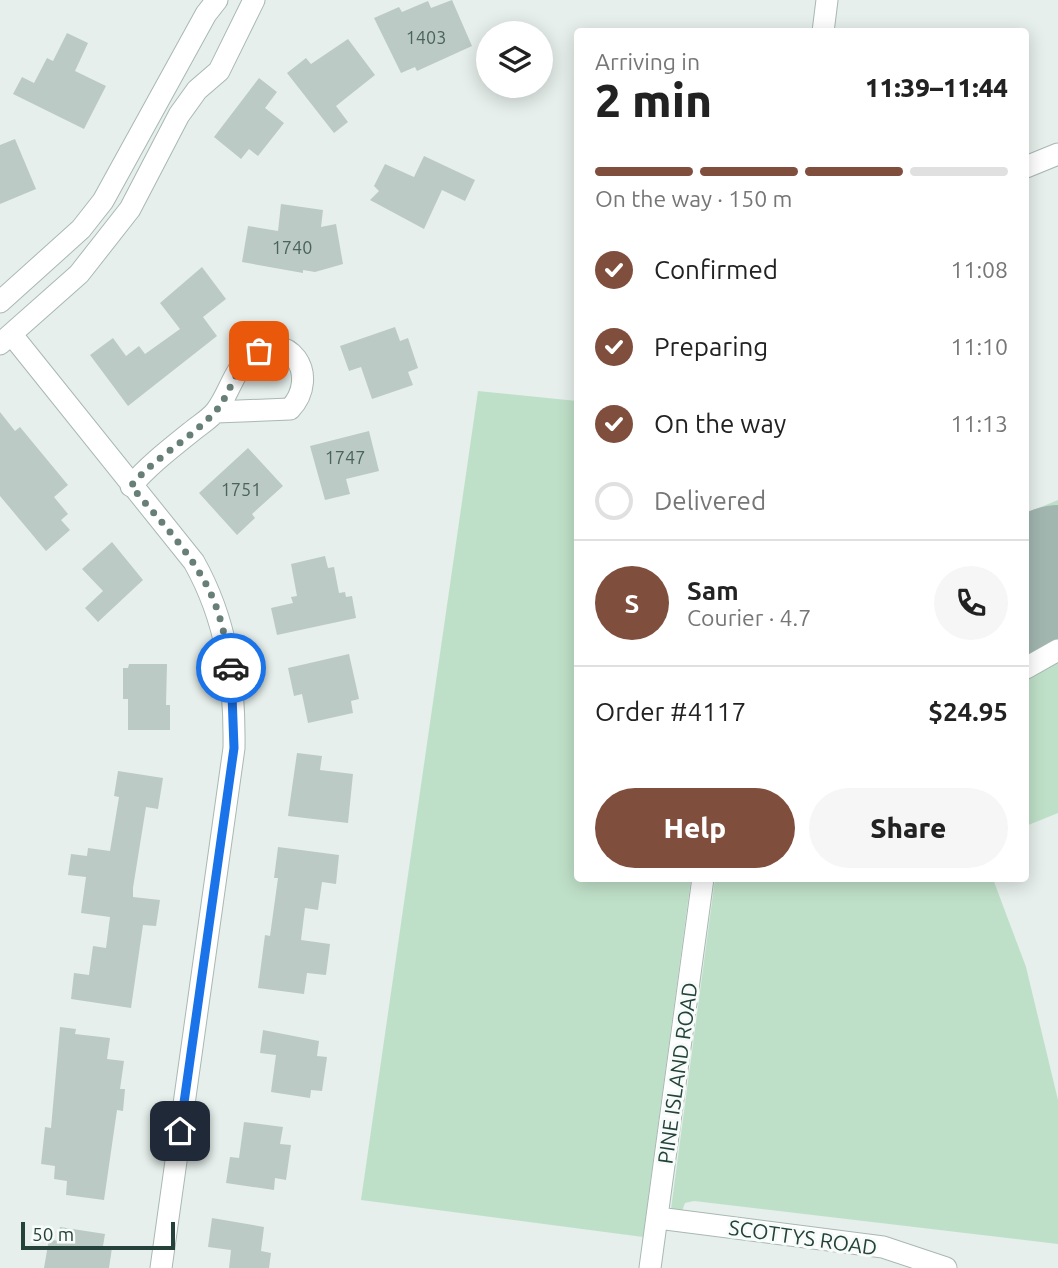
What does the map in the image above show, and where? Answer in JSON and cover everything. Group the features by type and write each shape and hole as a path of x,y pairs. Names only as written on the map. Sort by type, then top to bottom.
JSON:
{"street":[{"path":"0,302 81,229 103,201 206,14 217,0"},
{"path":"161,1268 232,762 232,672 222,625 210,592 194,562 6,340 79,274 130,209 179,115 197,90 219,71 254,0"},
{"path":"824,28 827,0"},
{"path":"1029,166 1058,154"},
{"path":"131,486 147,467 216,412"},
{"path":"1029,666 1058,650"},
{"name":"PINE ISLAND ROAD","path":"650,1268 702,882"},
{"name":"SCOTTYS ROAD","path":"658,1218 883,1247 946,1268"}],"green space":[{"path":"478,391 574,401 574,882 691,882 643,1237 361,1200"},
{"path":"1058,500 1058,813 1029,825 1029,512"},
{"path":"715,882 994,882 1026,967 1058,1100 1058,1244 694,1201 685,1203 682,1211 671,1209"}],"building":[{"path":"452,0 472,46 417,71 415,67 401,73 374,18 399,7 402,12 428,1 431,8"},
{"path":"67,33 88,43 75,71 106,86 84,129 13,94 22,77 34,83 47,58 53,61"},
{"path":"348,39 375,75 336,106 348,122 334,133 287,73 306,58 311,64"},
{"path":"259,78 277,92 265,108 284,123 258,156 249,149 241,159 214,137"},
{"path":"15,139 36,189 0,204 0,145"},
{"path":"424,156 475,180 465,201 442,190 424,229 370,200 379,191 374,186 385,164 414,177"},
{"path":"281,204 323,210 321,227 336,224 343,264 315,272 303,270 303,273 242,262 248,226 278,231"},
{"path":"202,267 226,299 203,317 217,336 128,406 90,355 113,338 126,356 139,346 145,354 180,329 160,303"},
{"path":"395,327 400,341 408,338 418,368 408,372 413,385 372,399 361,367 349,371 340,346"},
{"path":"0,412 15,431 20,427 68,485 54,497 68,514 61,520 70,530 46,551 0,496"},
{"path":"369,431 379,471 346,479 350,494 325,500 310,446"},
{"path":"248,448 283,486 252,514 255,518 237,535 199,493"},
{"path":"112,542 143,580 98,622 85,608 103,591 82,569"},
{"path":"325,556 328,568 334,567 339,593 345,592 346,597 352,596 356,618 277,635 271,608 293,603 291,597 297,596 291,564"},
{"path":"349,654 359,699 351,701 353,713 308,723 302,694 294,696 288,668"},
{"path":"129,664 167,664 166,705 170,705 170,730 128,730 128,699 123,699 123,668 128,668"},
{"path":"297,753 322,756 320,770 353,774 348,823 288,816"},
{"path":"118,771 163,778 158,809 146,807 133,888 133,897 160,900 156,926 143,925 131,1008 71,999 74,973 89,975 93,946 106,948 110,917 81,913 86,877 68,875 71,854 87,856 88,848 110,851 119,797 114,796"},
{"path":"278,847 339,855 336,884 322,882 318,910 305,908 301,940 330,944 326,975 307,973 304,994 258,988 265,935 270,936 278,878 274,878"},
{"path":"60,1027 76,1029 75,1034 110,1038 107,1059 124,1061 120,1089 125,1089 123,1111 117,1110 104,1200 66,1195 67,1181 54,1179 55,1166 41,1164 45,1127 51,1128"},
{"path":"263,1030 319,1041 317,1056 327,1057 322,1091 311,1090 310,1098 271,1092 276,1055 260,1053"},
{"path":"244,1122 283,1127 280,1144 291,1145 286,1180 275,1178 274,1190 226,1183 230,1157 239,1158"},
{"path":"212,1218 264,1227 261,1251 271,1253 269,1268 229,1268 231,1250 208,1247"},
{"path":"60,1227 105,1234 103,1246 112,1248 109,1268 44,1268 49,1239 58,1241"}],"runway":[{"path":"1029,585 1058,574"}],"way so far":[{"path":"231,668 222,625 210,592 194,562 131,486 147,467 216,412 242,365 259,351"}],"route":[{"path":"180,1131 234,748 231,668"}]}
